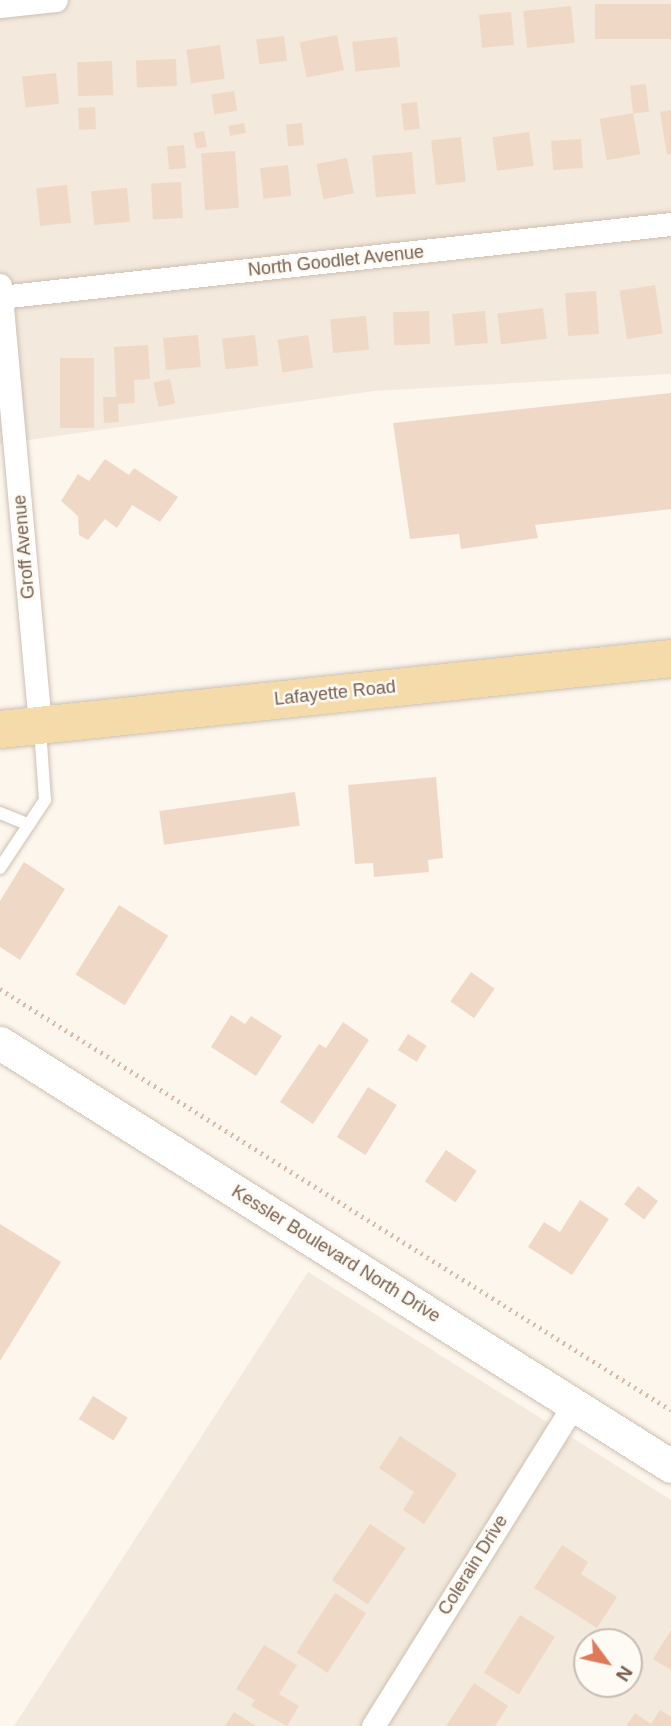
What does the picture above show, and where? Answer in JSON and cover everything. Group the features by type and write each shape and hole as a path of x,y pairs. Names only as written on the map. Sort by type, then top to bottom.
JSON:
{"main road":[{"name":"Lafayette Road","path":"0,729 671,658"},
{"name":"Kessler Boulevard North Drive","path":"0,1043 671,1466"}],"street":[{"path":"0,6 56,0"},
{"name":"North Goodlet Avenue","path":"0,293 671,224"},
{"name":"Groff Avenue","path":"0,293 40,725"},
{"name":"Colerain Drive","path":"373,1726 574,1404"}],"lane":[{"path":"0,868 45,800 40,725"},
{"path":"0,813 29,825"}],"path":[{"path":"0,989 671,1410"}],"shaded area":[{"path":"0,0 671,0 671,374 374,391 0,444"},
{"path":"308,1272 671,1500 671,1726 14,1726"}],"building":[{"path":"595,4 671,4 671,39 595,39"},
{"path":"571,6 575,43 527,48 523,11"},
{"path":"511,12 514,45 482,48 479,15"},
{"path":"337,35 344,70 307,78 300,42"},
{"path":"284,36 287,61 259,64 256,39"},
{"path":"397,37 400,67 355,72 352,42"},
{"path":"220,45 225,79 191,83 186,50"},
{"path":"176,59 177,86 137,87 136,60"},
{"path":"112,61 113,95 78,96 77,62"},
{"path":"56,73 59,104 25,107 22,77"},
{"path":"646,84 649,112 633,114 630,86"},
{"path":"234,91 237,111 214,114 211,95"},
{"path":"417,102 420,129 404,131 401,104"},
{"path":"95,107 96,129 79,130 78,108"},
{"path":"671,110 671,154 667,155 660,112"},
{"path":"633,113 640,154 607,160 600,119"},
{"path":"244,123 246,133 230,136 228,126"},
{"path":"302,123 304,145 288,146 286,124"},
{"path":"204,131 207,147 196,149 193,133"},
{"path":"529,132 534,166 497,171 492,137"},
{"path":"461,137 466,182 436,185 431,140"},
{"path":"581,139 583,168 553,170 551,141"},
{"path":"184,145 186,168 169,169 167,146"},
{"path":"235,151 239,208 205,210 201,153"},
{"path":"412,152 416,194 376,197 372,155"},
{"path":"347,158 354,193 323,199 317,164"},
{"path":"288,165 291,196 263,199 260,168"},
{"path":"181,182 183,218 153,220 151,184"},
{"path":"67,185 71,223 40,226 36,188"},
{"path":"127,188 130,222 94,225 91,191"},
{"path":"655,285 663,333 627,339 619,291"},
{"path":"596,291 599,334 568,336 565,293"},
{"path":"543,308 547,339 501,344 497,314"},
{"path":"429,311 430,344 394,345 393,312"},
{"path":"485,311 488,343 455,346 452,314"},
{"path":"366,316 369,350 333,353 330,319"},
{"path":"198,335 201,367 166,370 163,338"},
{"path":"255,335 258,366 225,369 222,338"},
{"path":"308,335 313,368 283,372 277,340"},
{"path":"148,345 150,379 134,380 135,403 118,404 119,422 104,423 103,397 116,397 114,347"},
{"path":"60,358 94,358 94,428 60,428"},
{"path":"170,379 175,403 159,407 153,383"},
{"path":"671,393 671,509 535,525 538,538 461,549 459,534 410,539 393,423"},
{"path":"105,459 129,475 134,468 178,497 160,522 132,505 117,528 105,519 88,540 79,535 78,516 61,501 78,474 89,481"},
{"path":"436,777 443,858 428,860 429,872 374,877 373,863 355,864 348,785"},
{"path":"295,792 300,826 164,845 159,811"},
{"path":"24,862 65,889 20,960 0,947 0,901"},
{"path":"119,905 168,936 125,1005 76,975"},
{"path":"471,972 495,989 474,1018 450,1001"},
{"path":"231,1015 245,1024 251,1016 282,1036 256,1076 211,1047"},
{"path":"343,1022 369,1040 313,1124 280,1102 319,1044 326,1048"},
{"path":"408,1034 427,1046 417,1062 398,1050"},
{"path":"368,1087 397,1105 366,1155 337,1137"},
{"path":"446,1150 477,1171 455,1202 425,1182"},
{"path":"638,1186 658,1201 644,1219 624,1204"},
{"path":"580,1200 609,1219 572,1275 528,1247 544,1222 560,1232"},
{"path":"0,1224 61,1262 0,1361"},
{"path":"93,1396 128,1418 113,1441 79,1419"},
{"path":"400,1436 457,1474 424,1524 403,1510 414,1492 379,1468"},
{"path":"370,1524 406,1548 368,1604 332,1580"},
{"path":"562,1545 588,1562 581,1574 617,1597 597,1628 534,1588"},
{"path":"335,1593 366,1613 327,1673 296,1653"},
{"path":"520,1615 555,1637 519,1694 484,1673"},
{"path":"671,1630 671,1670 653,1659"},
{"path":"264,1645 297,1665 279,1694 299,1706 287,1726 251,1706 255,1700 236,1689"},
{"path":"474,1683 508,1706 495,1726 446,1726"},
{"path":"660,1710 671,1717 671,1726 626,1726 635,1713 651,1724"},
{"path":"234,1712 256,1726 225,1726"}]}
